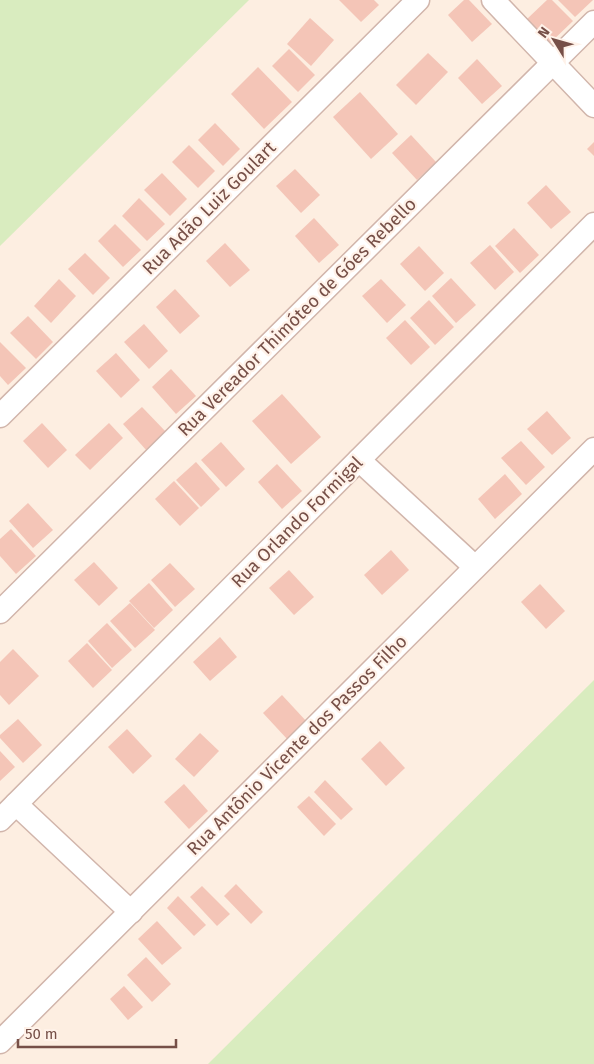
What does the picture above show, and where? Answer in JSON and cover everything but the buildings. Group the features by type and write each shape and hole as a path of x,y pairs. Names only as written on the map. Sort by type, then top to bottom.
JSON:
{"street":[{"name":"Rua Adão Luiz Goulart","path":"0,416 418,0"},
{"path":"493,0 594,106"},
{"name":"Rua Vereador Thimóteo de Góes Rebello","path":"0,612 594,22"},
{"name":"Rua Orlando Formigal","path":"0,820 594,224"},
{"name":"Rua Antônio Vicente dos Passos Filho","path":"0,1042 594,448"},
{"path":"359,460 475,568"},
{"path":"16,804 131,912"}],"green space":[{"path":"0,0 249,0 0,246"},
{"path":"594,680 594,1064 208,1064"}]}
